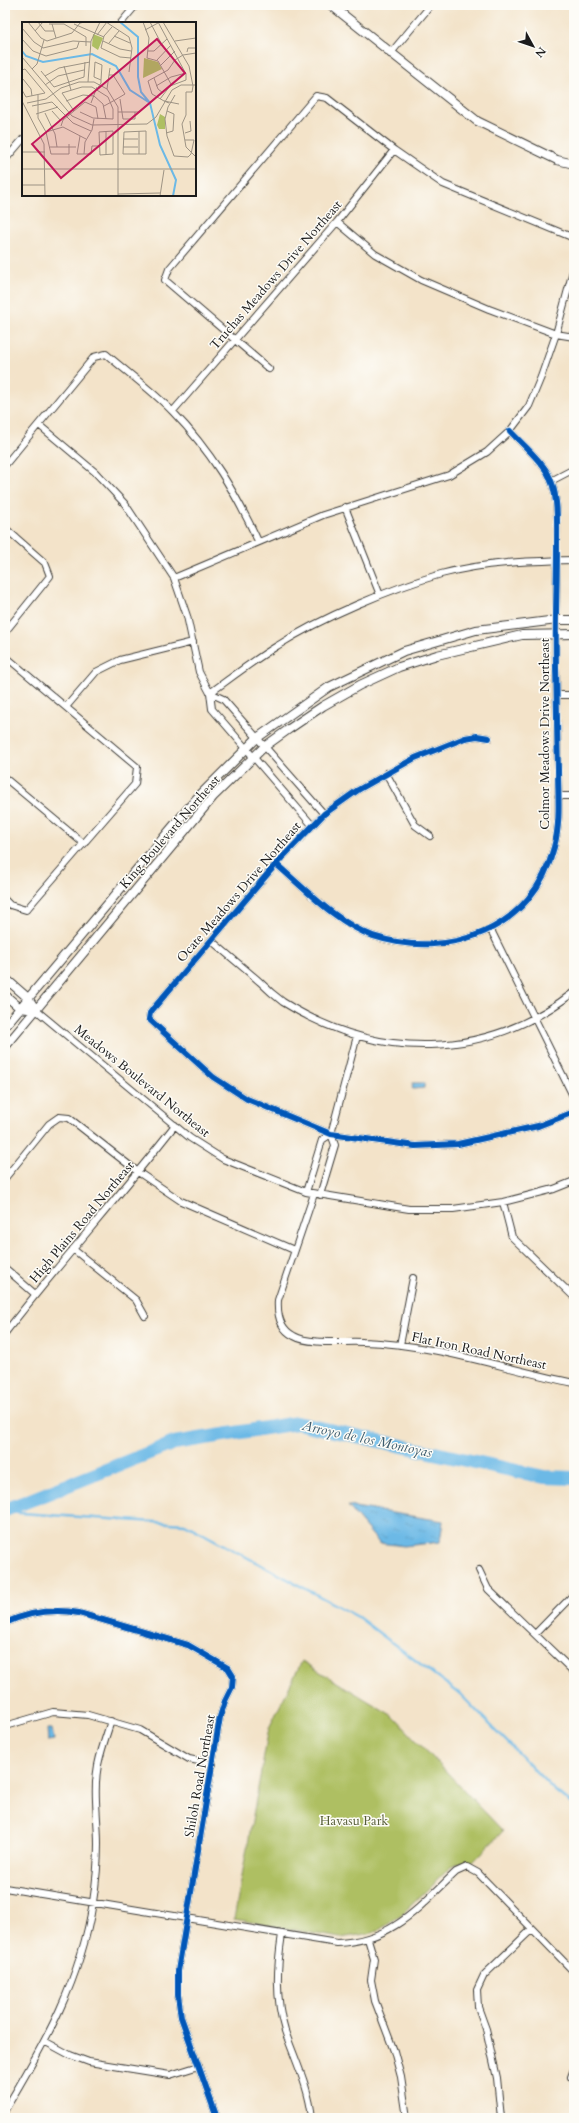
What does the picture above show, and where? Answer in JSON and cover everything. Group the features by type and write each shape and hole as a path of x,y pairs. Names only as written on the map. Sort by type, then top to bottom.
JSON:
{"street":[{"path":"122,22 136,5"},
{"path":"331,5 390,54 477,121 557,160 574,164"},
{"path":"390,54 431,5"},
{"path":"269,369 165,280 169,269 316,96 327,98 394,150 443,184 574,238"},
{"path":"5,160 22,140"},
{"name":"Truchas Meadows Drive Northeast","path":"173,411 338,222 394,150"},
{"path":"338,222 375,254 421,280 489,310 556,334 574,337"},
{"path":"174,578 345,507 449,475 487,452 510,432 529,406 541,378 556,334 574,267"},
{"path":"5,465 94,357 106,354 173,411 218,466 242,508 258,542"},
{"path":"39,425 95,472 125,504 174,578 187,616 199,672 210,693 212,709 312,825"},
{"name":"Colmor Meadows Drive Northeast","path":"276,864 334,913 351,925 373,936 406,943 436,943 466,939 491,930 513,915 526,903 544,878 555,846 558,796 556,514 551,482 538,460 510,432"},
{"path":"551,482 574,469"},
{"path":"345,507 380,595"},
{"path":"5,528 45,563 50,576 5,632"},
{"path":"210,693 278,645 331,617 380,595 442,574 512,562 574,560"},
{"name":"King Boulevard Northeast","path":"5,1026 196,799 245,748 257,738 329,687 404,650 476,630 557,620 574,620"},
{"name":"King Boulevard Northeast","path":"5,1047 213,797 264,747 323,706 360,685 399,667 437,655 522,635 574,634"},
{"path":"66,707 96,672 120,660 193,642"},
{"path":"5,656 137,767 135,784 26,910 10,905 5,900"},
{"path":"210,693 223,700 324,814"},
{"path":"557,695 574,695"},
{"name":"Ocate Meadows Drive Northeast","path":"331,1134 241,1096 213,1077 149,1019 150,1013 276,864 324,814 386,773 414,758 465,738 477,736 489,738"},
{"path":"386,773 415,825 430,836"},
{"path":"5,778 84,844"},
{"path":"558,796 574,796"},
{"path":"491,930 574,1098"},
{"path":"212,941 281,1001 314,1020 357,1036 383,1042 441,1046 503,1032 554,1007 574,992"},
{"path":"5,978 28,998 36,1010"},
{"path":"5,995 20,1008 36,1010"},
{"name":"Meadows Boulevard Northeast","path":"36,1010 190,1138 223,1159 306,1192 409,1209 453,1209 503,1202 554,1189 574,1181"},
{"path":"306,1192 322,1140 331,1134 357,1036"},
{"path":"331,1134 415,1146 458,1144 538,1126 574,1112"},
{"path":"5,1178 49,1124 59,1117 69,1118 138,1172 181,1201 294,1250"},
{"name":"High Plains Road Northeast","path":"5,1333 35,1294 138,1172 175,1125"},
{"name":"Flat Iron Road Northeast","path":"331,1134 335,1145 294,1250 278,1300 278,1314 283,1326 294,1336 304,1340 371,1342 422,1347 574,1383"},
{"path":"503,1202 512,1236 574,1297"},
{"path":"73,1249 136,1300 145,1316"},
{"path":"5,1268 35,1294"},
{"path":"400,1345 413,1278"},
{"path":"478,1570 488,1589 574,1672"},
{"path":"534,1634 574,1594"},
{"name":"Shiloh Road Northeast","path":"5,1623 30,1614 47,1611 64,1610 79,1613 188,1645 228,1668 233,1676 232,1687 225,1701 220,1717 178,1971 178,1995 181,2017 217,2118"},
{"path":"5,1726 53,1712 88,1715 140,1730 189,1759 213,1764"},
{"path":"5,2110 46,2042 71,1986 83,1949 93,1902 98,1846 96,1787 98,1765 111,1721"},
{"path":"5,1888 337,1943 368,1939 396,1926 456,1872 467,1867 478,1873 574,1972"},
{"path":"501,2118 497,2078 486,2029 478,2007 477,1990 484,1975 532,1929"},
{"path":"282,1934 277,1986 280,2009 286,2031 304,2081 311,2105 312,2118"},
{"path":"368,1939 374,1959 371,1980 375,2001 394,2051 401,2077 407,2118"},
{"path":"46,2042 70,2055 89,2062 170,2075 199,2066"},
{"path":"571,2078 574,2069"}],"green space":[{"name":"Havasu Park","path":"302,1661 393,1716 503,1831 472,1863 461,1862 453,1865 402,1914 387,1925 372,1933 340,1938 234,1919 269,1728"}],"water":[{"path":"413,1083 424,1083 424,1088 413,1089"},
{"path":"348,1506 443,1521 440,1542 404,1546 379,1543"},
{"path":"47,1729 52,1729 54,1740 48,1741"}],"waterway":[{"name":"Arroyo de los Montoyas","path":"5,1510 174,1443 297,1423 544,1477 574,1478"},
{"path":"5,1512 185,1524 358,1617 460,1694 553,1789 574,1806"}],"cycle path":[{"path":"276,864 334,914 347,923 373,936 402,943 431,944 458,940 484,932 508,918 528,899 544,875 554,847 558,828 559,799 556,652 556,507 554,489 547,472 535,456 510,431"},
{"path":"489,738 477,736 465,738 415,758 358,790 324,814 276,864 153,1009 150,1013 149,1019 213,1077 247,1099 331,1134 415,1146 458,1144 538,1126 574,1112"},
{"path":"5,1623 23,1616 41,1612 60,1611 79,1613 188,1645 228,1668 233,1676 232,1687 225,1701 220,1717 178,1971 178,1995 181,2017 217,2118"}]}
